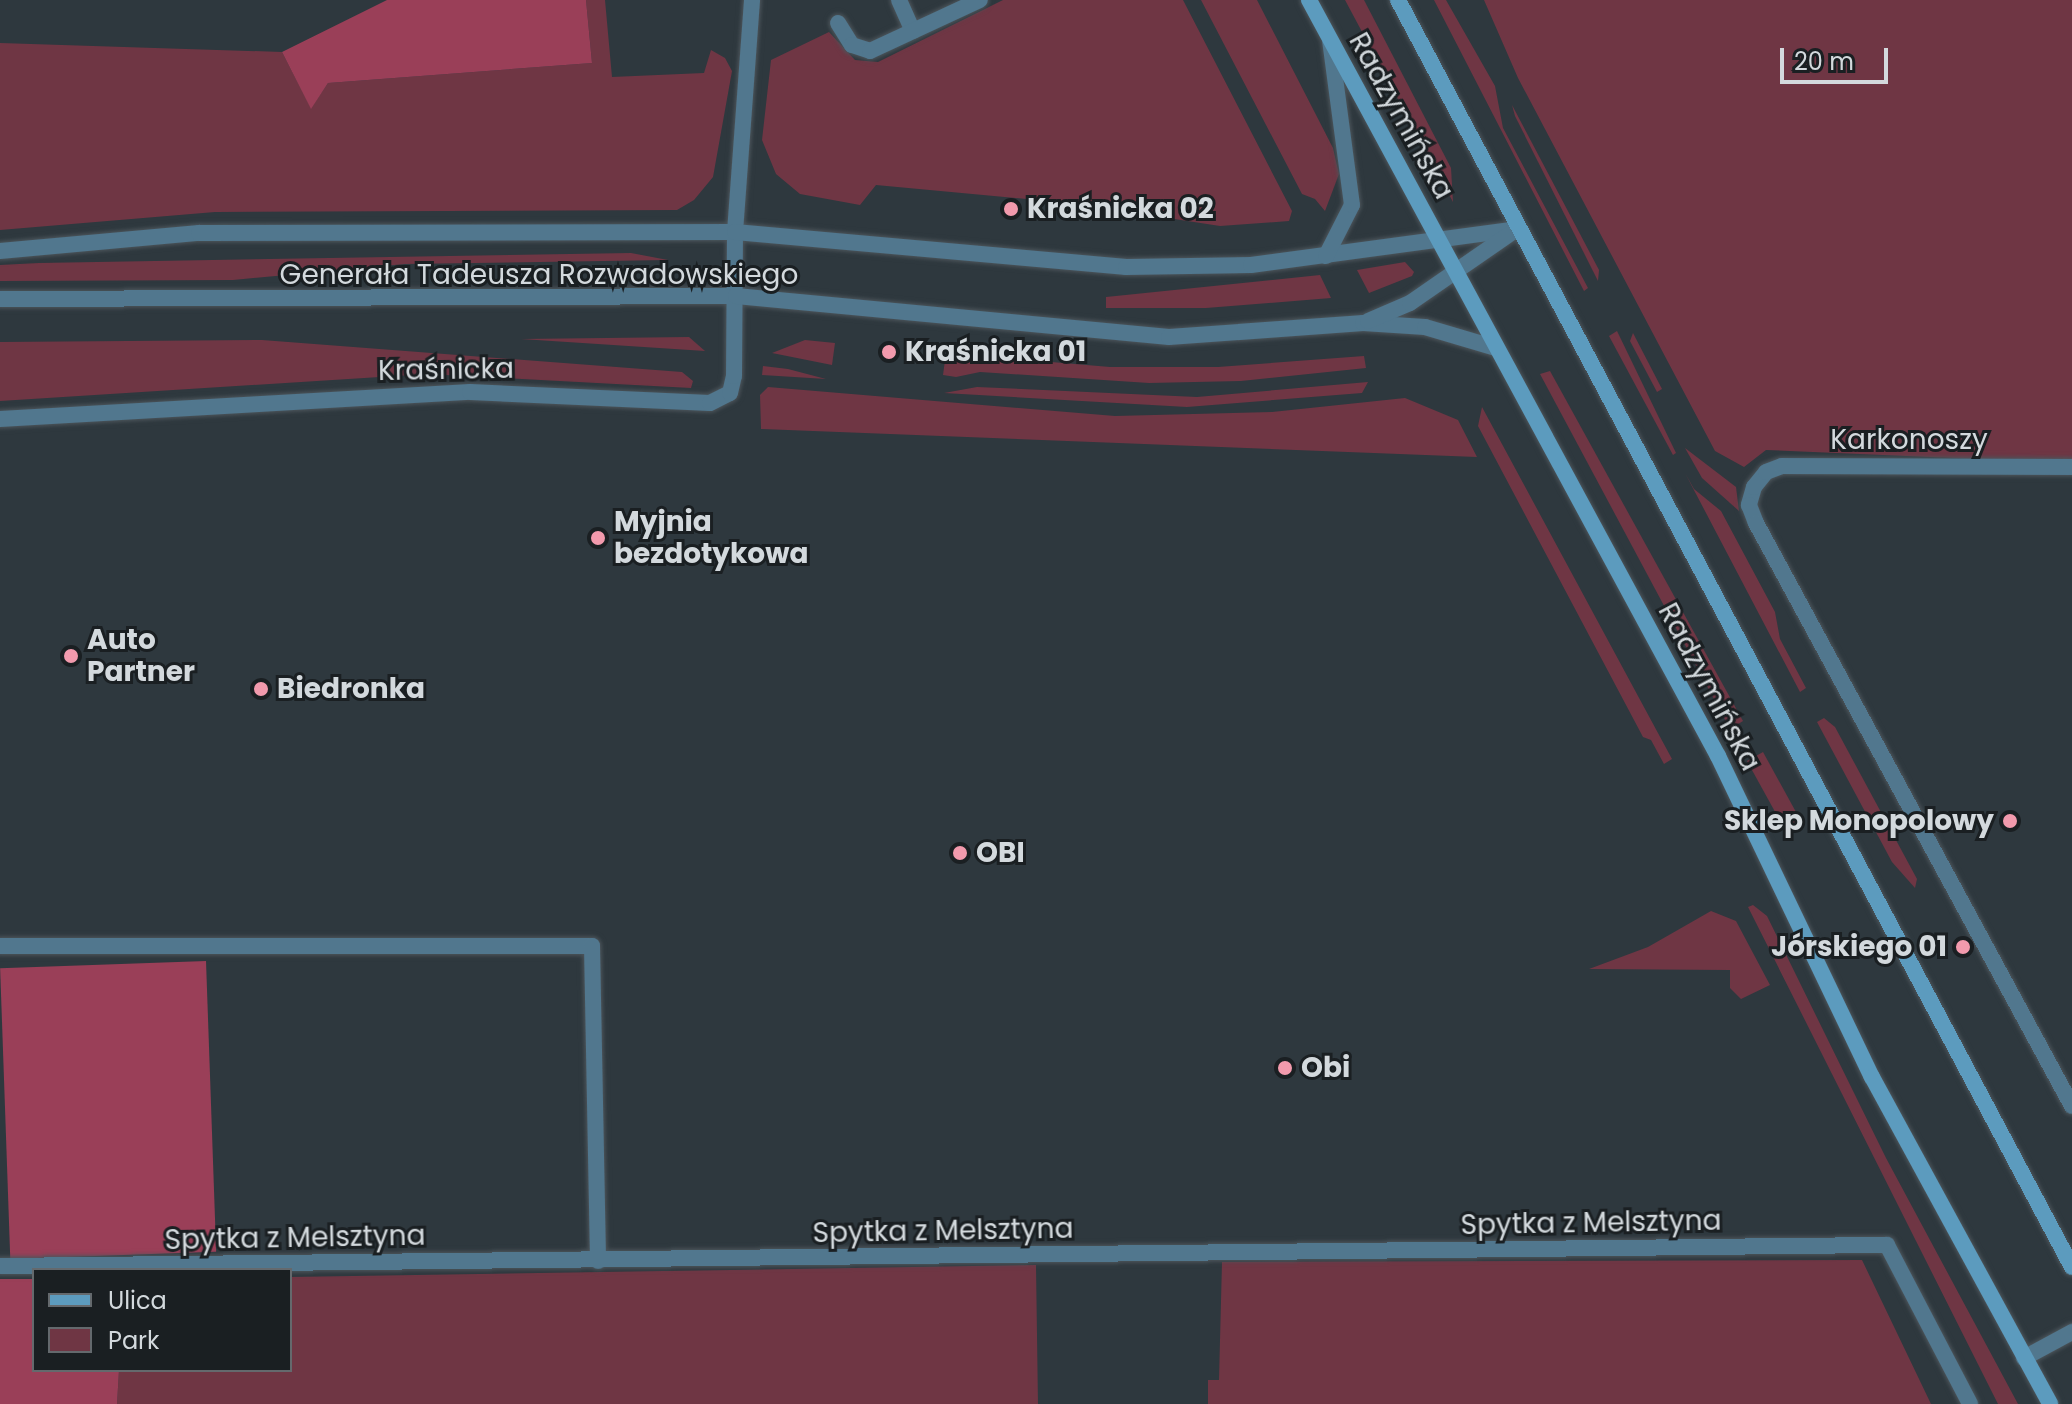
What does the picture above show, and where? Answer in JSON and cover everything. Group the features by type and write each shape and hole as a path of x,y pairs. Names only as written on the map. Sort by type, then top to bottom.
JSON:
{"main road":[{"name":"Radzymińska","path":"1309,0 1718,756 1872,1077 2050,1404"},
{"name":"Radzymińska","path":"1398,0 1517,229 2072,1267"}],"street":[{"name":"Kraśnicka","path":"0,419 470,392 710,403 730,393 734,376 735,232 752,0"},
{"path":"899,0 913,31"},
{"path":"838,23 852,45 870,51 980,0"},
{"path":"1326,256 1352,205 1329,41"},
{"name":"Generała Tadeusza Rozwadowskiego","path":"0,251 199,233 735,232 1126,267 1251,265 1326,256 1437,236 1517,229"},
{"path":"1363,323 1410,303 1517,229"},
{"name":"Generała Tadeusza Rozwadowskiego","path":"0,299 736,296 1169,337 1363,323"},
{"path":"1363,323 1425,327 1496,348"},
{"name":"Karkonoszy","path":"2072,467 1782,466 1766,472 1754,487 1749,505 2072,1106"},
{"path":"0,946 592,946 598,1261"},
{"name":"Spytka z Melsztyna","path":"0,1266 1887,1245 1970,1404"},
{"path":"2024,1358 2072,1332"}],"green space":[{"path":"586,0 605,0 612,77 704,73 711,50 725,58 732,71 713,177 694,200 677,210 215,212 0,230 0,43 282,52 311,108 328,83 592,63"},
{"path":"1003,0 1183,0 1292,211 1289,221 1220,226 1070,203 876,185 860,205 800,194 776,174 762,140 771,60 829,32 855,60 878,62"},
{"path":"1201,0 1257,0 1333,148 1339,174 1325,211 1315,199 1302,194"},
{"path":"1345,0 1364,0 1451,168 1453,202"},
{"path":"1434,0 1446,0 1495,86 1503,128 1588,288 1584,291"},
{"path":"1484,0 2072,0 2072,463 1766,450 1744,467 1715,451 1518,78"},
{"path":"1512,105 1599,270 1598,281 1515,116"},
{"path":"631,253 668,260 405,264 233,280 0,281 0,265 39,263"},
{"path":"1405,262 1414,272 1412,276 1369,293 1357,270"},
{"path":"1320,275 1331,298 1206,308 1106,308 1106,297"},
{"path":"1617,331 1676,453 1673,455 1609,336"},
{"path":"1633,333 1662,389 1657,392 1630,341"},
{"path":"689,337 705,351 521,339"},
{"path":"262,340 682,372 693,381 691,388 427,374 0,401 0,342"},
{"path":"805,340 835,343 832,365 772,353"},
{"path":"946,353 1110,367 1218,367 1364,356 1366,368 1241,381 1149,383 980,372 956,377 943,375"},
{"path":"763,366 788,369 826,379 762,375"},
{"path":"1550,371 1743,721 1730,729 1540,374"},
{"path":"1368,382 1362,393 1187,407 944,393 977,387 1197,397"},
{"path":"768,387 1115,416 1272,412 1405,398 1458,420 1477,457 761,429 760,395"},
{"path":"1482,407 1672,759 1664,764 1651,740 1643,737 1478,426"},
{"path":"1685,448 1736,487 1739,511 1702,478"},
{"path":"1685,473 1694,489 1721,511 1775,612 1780,639 1806,688 1800,692"},
{"path":"1824,718 1835,727 1917,879 1915,888 1892,862 1817,722"},
{"path":"1763,752 1801,826 1779,819 1747,761"},
{"path":"1753,905 1767,916 1886,1158 2018,1404 1998,1404 1748,907"},
{"path":"1711,911 1736,921 1770,985 1741,999 1730,988 1730,970 1589,969 1648,947"},
{"path":"1862,1260 1931,1404 1208,1404 1208,1380 1219,1380 1222,1262"},
{"path":"1036,1265 1038,1404 117,1404 119,1372 292,1372 292,1277"}],"shaded area":[{"path":"387,0 586,0 592,63 328,83 311,109 282,52"},
{"path":"206,961 216,1252 10,1259 0,968"},
{"path":"0,1279 32,1279 32,1372 119,1372 117,1404 0,1404"}],"place":[{"name":"Kraśnicka 02","path":"1011,209"},
{"name":"Kraśnicka 01","path":"889,352"},
{"name":"Myjnia bezdotykowa","path":"598,538"},
{"name":"Auto Partner","path":"71,656"},
{"name":"Biedronka","path":"261,689"},
{"name":"Sklep Monopolowy","path":"2010,821"},
{"name":"OBI","path":"960,853"},
{"name":"Jórskiego 01","path":"1963,947"},
{"name":"Obi","path":"1285,1068"}]}
